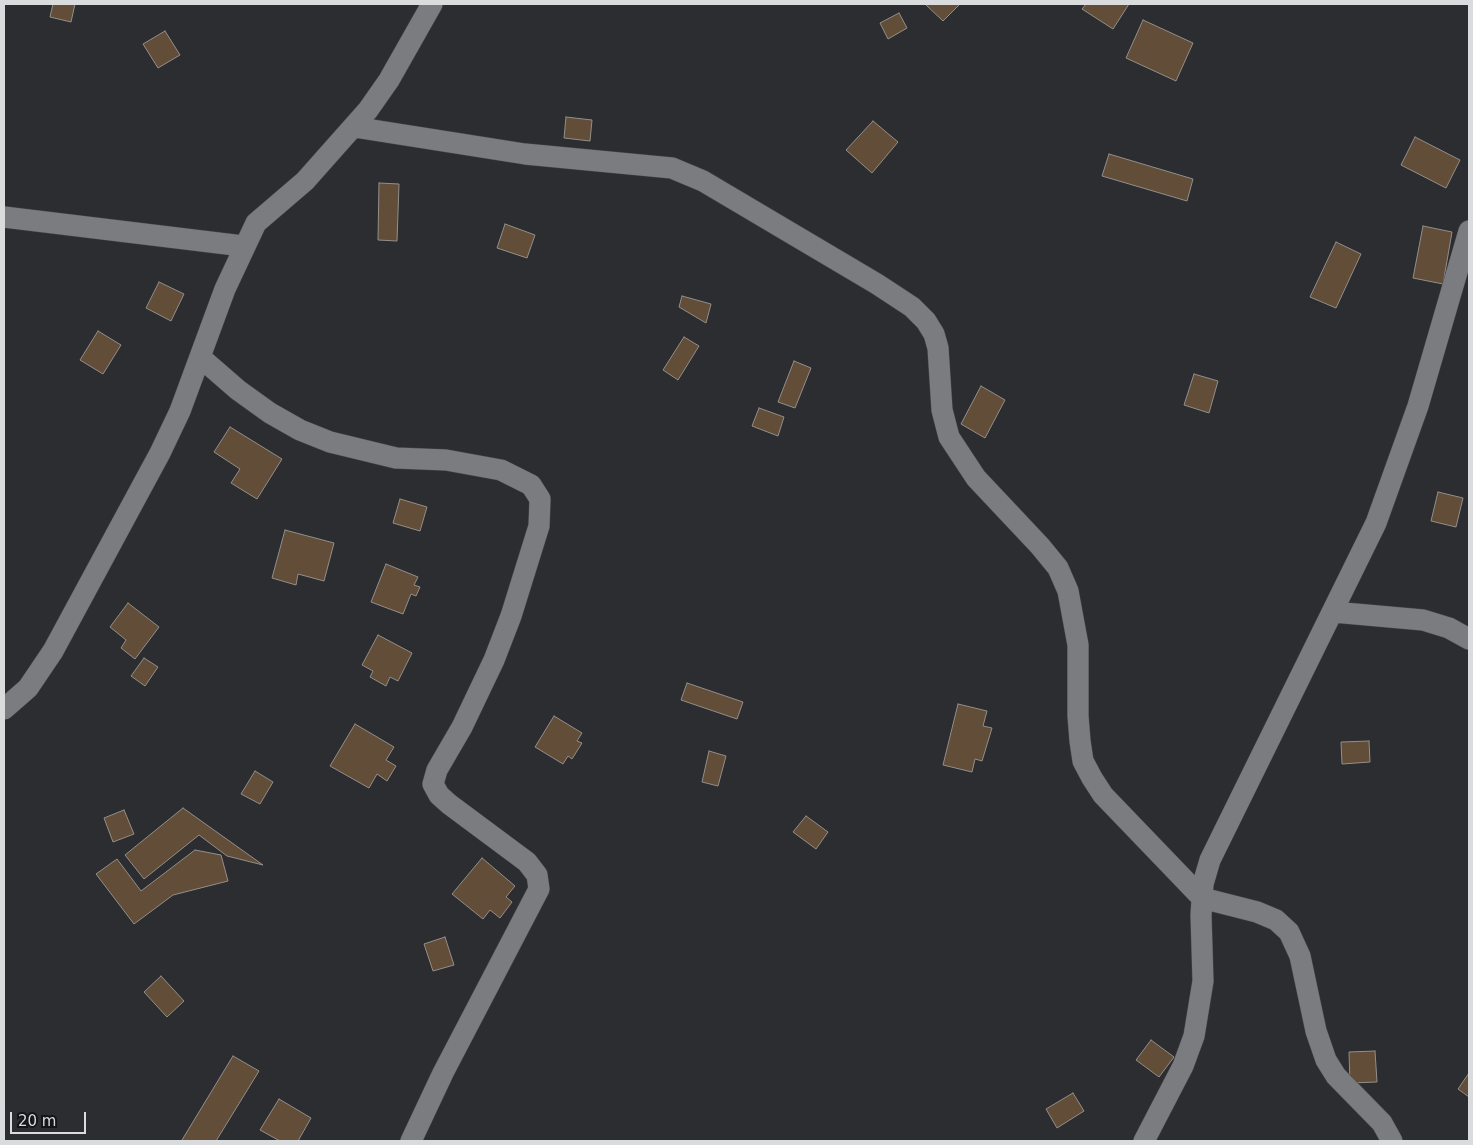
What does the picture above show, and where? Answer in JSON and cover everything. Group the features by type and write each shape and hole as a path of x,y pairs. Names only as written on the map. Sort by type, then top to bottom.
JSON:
{"street":[{"path":"4,709 28,688 53,650 160,453 180,411 243,246 256,223 305,181 354,127 389,80 432,4"},
{"path":"354,127 525,154 672,168 703,181 877,284 912,307 926,321 936,341 940,365 942,410 949,437 976,478 1040,546 1058,568 1068,591 1078,645 1078,716 1083,761 1087,770 1103,795 1202,898 1258,912 1276,920 1289,932 1300,956 1316,1030 1326,1060 1336,1076 1382,1123 1392,1141"},
{"path":"4,217 243,246"},
{"path":"1144,1141 1183,1066 1194,1036 1203,981 1203,884 1210,860 1334,612 1376,523 1398,466 1435,354 1469,230"},
{"path":"200,357 238,390 270,413 300,430 337,444 396,458 446,460 501,470 532,485 540,500 539,526 511,616 494,660 462,728 437,770 433,784 439,795 449,804 527,862 537,875 539,888 443,1073 411,1141"},
{"path":"1334,612 1423,620 1449,628 1469,639"}],"building":[{"path":"53,4 75,4 71,22 50,17"},
{"path":"925,4 960,4 943,21"},
{"path":"1086,4 1129,4 1113,29 1082,9"},
{"path":"899,13 907,28 888,39 880,23"},
{"path":"1143,20 1193,43 1176,81 1126,58"},
{"path":"165,31 180,55 158,68 143,44"},
{"path":"566,117 592,120 590,141 564,138"},
{"path":"873,121 898,142 872,173 846,150"},
{"path":"1415,137 1460,160 1446,188 1401,165"},
{"path":"1109,154 1193,179 1187,201 1102,176"},
{"path":"379,183 399,184 397,241 378,240"},
{"path":"505,224 535,235 527,258 497,248"},
{"path":"1423,226 1452,232 1443,284 1413,278"},
{"path":"1336,242 1361,254 1336,308 1310,297"},
{"path":"159,282 184,294 171,321 146,308"},
{"path":"682,296 711,304 706,323 679,307"},
{"path":"98,331 121,345 103,374 80,360"},
{"path":"684,337 699,346 678,380 663,370"},
{"path":"794,361 811,368 795,408 778,402"},
{"path":"1194,374 1218,381 1209,413 1184,405"},
{"path":"981,386 1005,400 985,438 961,424"},
{"path":"759,408 784,417 778,436 752,426"},
{"path":"230,427 282,459 257,499 231,483 240,469 214,452"},
{"path":"1438,492 1463,498 1456,527 1431,521"},
{"path":"400,499 427,507 420,531 393,523"},
{"path":"285,530 334,543 324,581 298,574 296,585 272,578"},
{"path":"386,564 418,577 414,585 420,587 416,596 411,594 403,614 371,602"},
{"path":"128,603 159,627 135,659 121,648 126,640 110,627"},
{"path":"378,635 412,653 398,681 390,677 386,686 370,677 373,671 362,665"},
{"path":"144,658 158,667 145,686 131,676"},
{"path":"687,683 743,702 737,719 681,700"},
{"path":"958,704 987,711 983,726 992,728 982,761 975,759 972,772 943,765"},
{"path":"554,716 582,733 577,741 582,743 572,759 568,756 563,764 535,747"},
{"path":"355,724 394,747 386,760 396,766 387,781 377,774 369,788 330,766"},
{"path":"1369,741 1370,762 1342,764 1341,742"},
{"path":"709,751 726,756 718,786 702,782"},
{"path":"255,771 273,782 260,804 241,794"},
{"path":"183,808 263,865 227,856 199,835 144,879 125,855"},
{"path":"124,810 134,834 113,842 104,818"},
{"path":"806,816 828,832 816,849 793,832"},
{"path":"195,850 221,855 228,881 173,895 134,924 96,874 117,859 141,891"},
{"path":"482,858 515,886 506,897 512,902 500,918 490,910 483,919 452,894"},
{"path":"445,937 454,965 433,971 424,944"},
{"path":"161,976 184,1001 167,1017 144,992"},
{"path":"1151,1040 1174,1057 1159,1077 1136,1060"},
{"path":"1375,1051 1377,1082 1350,1083 1349,1052"},
{"path":"233,1056 259,1071 216,1141 183,1141 182,1140"},
{"path":"1469,1073 1469,1097 1458,1089"},
{"path":"1073,1093 1084,1111 1057,1128 1046,1109"},
{"path":"279,1099 311,1118 298,1141 280,1141 260,1130"}]}
